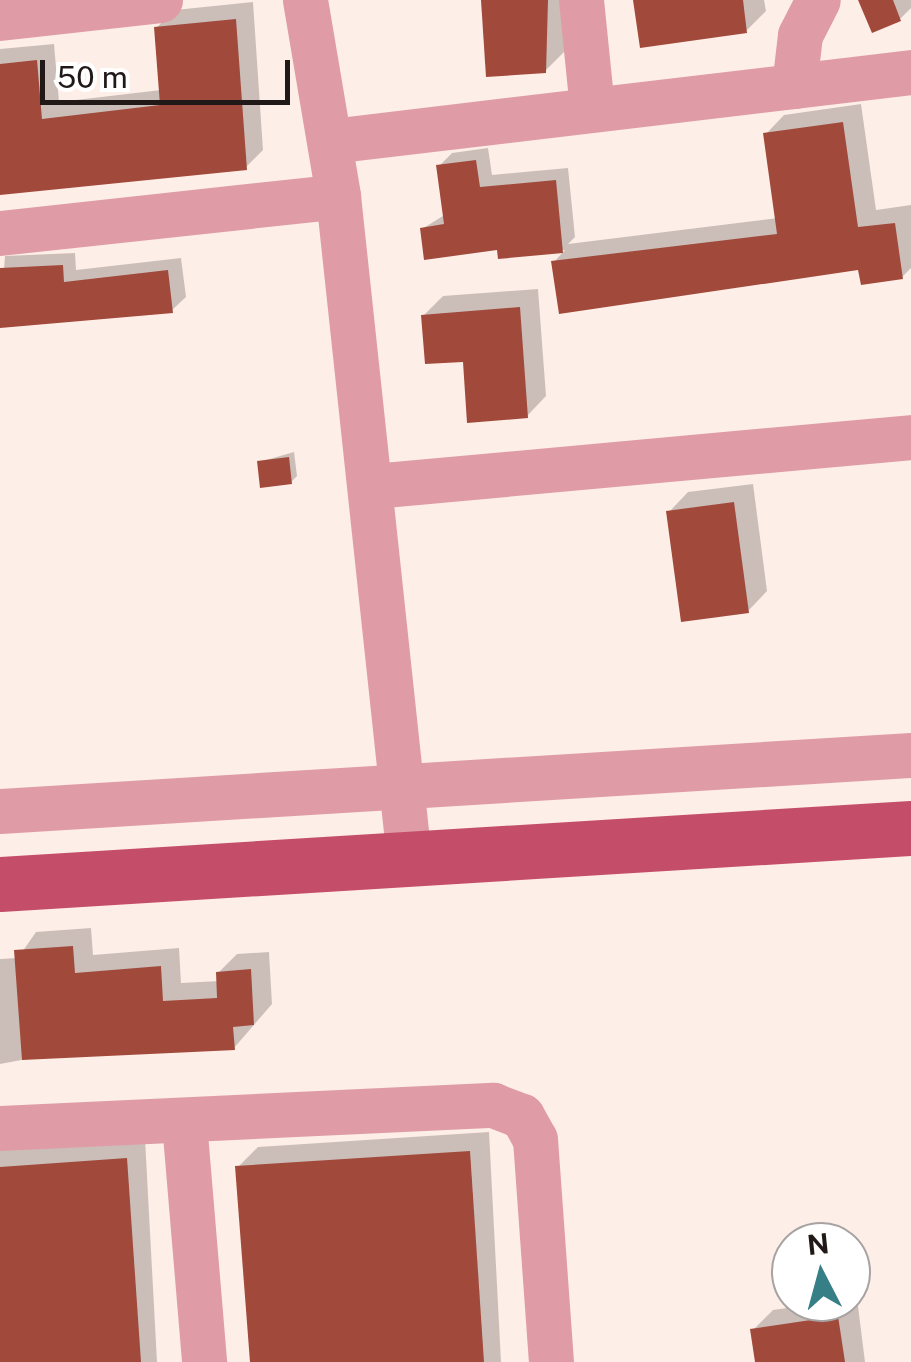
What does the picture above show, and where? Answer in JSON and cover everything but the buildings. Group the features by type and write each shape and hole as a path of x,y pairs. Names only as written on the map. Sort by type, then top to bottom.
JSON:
{"main road":[{"path":"0,884 911,828"}],"street":[{"path":"0,18 160,0"},
{"path":"305,0 332,141 373,486 409,859"},
{"path":"581,0 592,110"},
{"path":"794,86 800,35 818,0"},
{"path":"332,141 911,72"},
{"path":"0,233 338,196"},
{"path":"373,486 911,437"},
{"path":"0,811 911,755"},
{"path":"0,1128 492,1104 522,1116 536,1138 550,1362"},
{"path":"184,1122 204,1362"}]}
